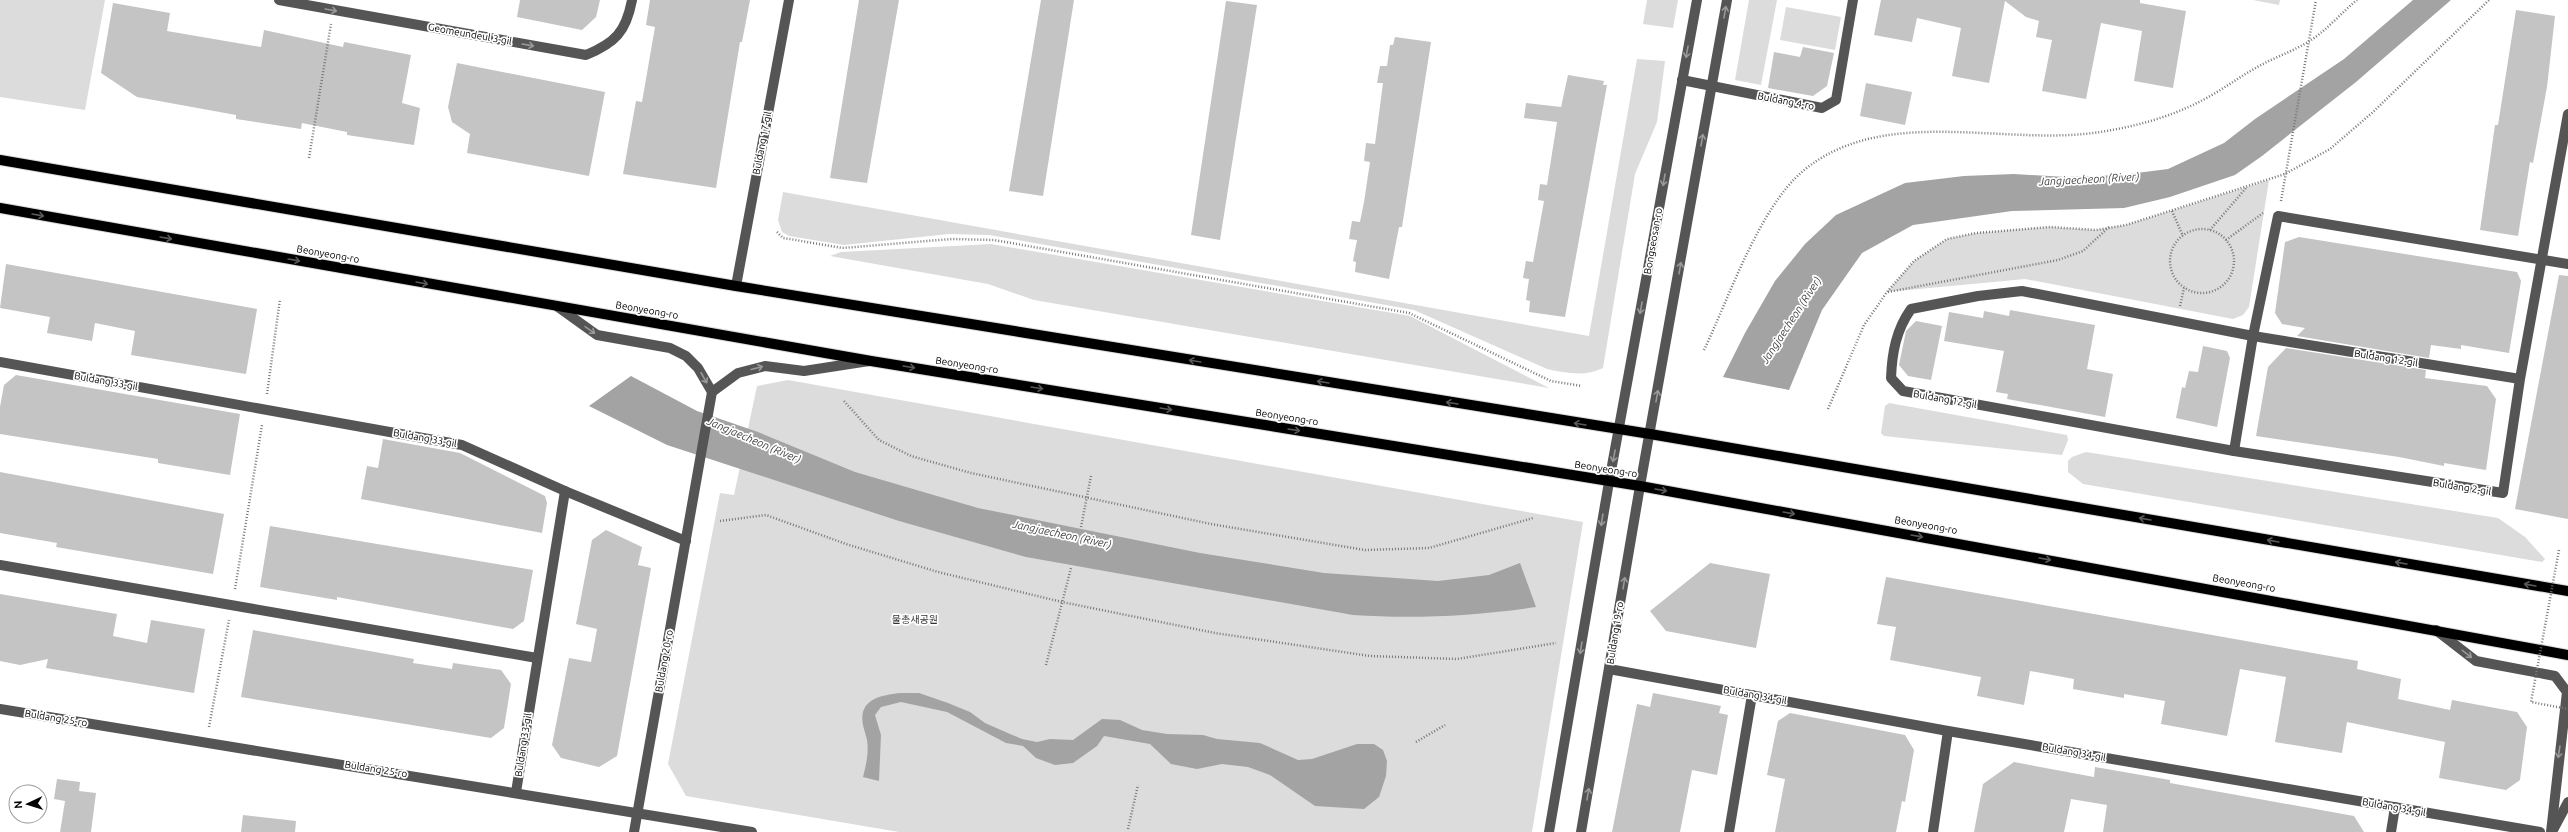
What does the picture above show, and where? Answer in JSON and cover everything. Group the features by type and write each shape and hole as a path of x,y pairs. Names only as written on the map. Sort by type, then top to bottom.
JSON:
{"main road":[{"path":"0,160 736,286 1650,434 2568,591"},
{"name":"Beonyeong-ro","path":"0,208 871,361 1640,486 2568,655"}],"street":[{"name":"Geomeundeul 3-gil","path":"279,0 586,55 608,46 618,35 629,16 632,0"},
{"name":"Buldang 17-gil","path":"736,286 789,0"},
{"name":"Bongseosan-ro","path":"1609,482 1697,0"},
{"path":"1650,434 1727,0"},
{"name":"Buldang 4-ro","path":"1682,80 1822,108 1836,100 1853,0"},
{"name":"Buldang 2-gil","path":"2234,451 2503,493 2520,379 2543,259 2568,114"},
{"path":"2234,451 2253,336 2278,216 2568,264"},
{"name":"Buldang 12-gil","path":"2234,451 1903,391 1891,378 1892,357 1900,325 1911,309 1978,296 2022,291 2253,336 2520,379"},
{"path":"558,307 597,335 670,348 686,356 698,368 712,392 738,373 765,366 804,371 871,361"},
{"name":"Buldang 33-gil","path":"0,362 462,445 565,491 536,658 516,792"},
{"name":"Buldang 20-ro","path":"634,832 712,392"},
{"name":"Buldang 19-ro","path":"1581,832 1650,434"},
{"path":"1549,832 1609,482"},
{"path":"565,491 686,541"},
{"path":"0,565 232,607 536,658"},
{"path":"2436,630 2476,661 2554,676 2567,692 2551,832"},
{"name":"Buldang 34-gil","path":"1610,669 1948,731 2540,832"},
{"path":"1729,832 1752,695"},
{"name":"Buldang 25-ro","path":"0,709 516,792 637,814 752,832"},
{"path":"1933,832 1948,731"},
{"path":"2551,832 2568,802"},
{"path":"2391,832 2395,808"}],"path":[{"path":"2278,216 2316,0"},
{"path":"1704,350 1771,208 1802,171 1838,148 1875,138 1924,133 2063,136 2105,132 2163,118 2210,96 2264,63 2309,42 2357,0"},
{"path":"1828,408 1864,325 1887,292 1914,262 1947,239 1976,233 2050,227 2096,230 2108,228 2172,211 2285,174 2330,149 2373,112 2489,0"},
{"path":"309,158 333,10"},
{"path":"2210,230 2246,188"},
{"path":"2172,211 2183,236"},
{"path":"2226,240 2264,212"},
{"path":"1887,292 2058,260 2083,251 2108,228"},
{"path":"2194,230 2210,230 2226,240 2234,255 2234,266 2224,285 2215,291 2204,293 2184,288 2171,270 2170,260 2172,250 2183,236 2194,230"},
{"path":"777,232 783,238 842,248 952,239 994,240 1410,313 1551,381 1582,386"},
{"path":"2180,306 2184,288"},
{"path":"207,742 232,607 265,409 280,299"},
{"path":"844,401 879,440 911,456 971,473 1087,499 1365,550 1429,548 1533,518"},
{"path":"1081,527 1091,476"},
{"path":"720,521 766,515 846,544 938,572 1062,602 1215,634 1370,656 1456,659 1556,643"},
{"path":"2559,550 2531,702 2568,709"},
{"path":"1046,665 1071,568"},
{"path":"1416,742 1445,725"},
{"path":"1128,829 1138,785"}],"green space":[{"path":"0,0 105,0 85,110 0,97"},
{"path":"1647,0 1678,0 1673,28 1643,24"},
{"path":"1749,0 1777,0 1761,85 1735,80"},
{"path":"2253,0 2280,0 2279,5"},
{"path":"1786,7 1841,17 1835,50 1780,40"},
{"path":"1637,59 1665,61 1657,122 1635,174 1603,368 1589,373 1568,373 1547,369 1414,310 989,235 949,234 844,245 789,236 782,232 778,220 783,192 1589,336"},
{"path":"2269,180 2249,307 2243,315 2233,319 2025,279 1887,292 1914,261 1947,239 1976,233 2050,227 2096,230 2126,225"},
{"path":"991,244 1410,316 1549,388 1034,300 988,284 830,256 841,252"},
{"name":"물총새공원","path":"788,380 1583,522 1532,832 899,832 686,796 668,764 720,493 734,495 757,386"},
{"path":"1889,403 2067,435 2068,440 2062,455 1884,436 1881,433 1885,406"},
{"path":"2086,452 2498,518 2525,537 2545,559 2542,562 2083,484 2068,472 2068,461 2072,457"}],"water":[{"name":"Jangjaecheon (River)","path":"2413,0 2451,0 2356,82 2262,156 2235,175 2170,197 2124,208 2012,211 1913,225 1862,253 1822,310 1789,390 1723,377 1745,333 1775,281 1805,244 1836,215 1905,183 1964,176 2014,174 2066,177 2121,175 2168,169 2224,143 2255,119 2344,59"},
{"name":"Jangjaecheon (River)","path":"631,376 697,411 758,432 855,472 978,508 1200,553 1324,573 1438,581 1489,575 1520,563 1536,607 1490,613 1422,617 1353,615 1026,557 899,521 667,445 589,406"},
{"path":"901,693 919,693 948,703 970,712 985,723 1010,734 1022,739 1037,742 1050,739 1073,740 1102,719 1120,720 1142,730 1167,734 1203,735 1217,739 1260,743 1298,760 1312,759 1357,744 1374,744 1383,750 1387,761 1386,776 1379,797 1364,809 1315,806 1270,775 1248,767 1222,764 1197,769 1171,764 1150,744 1104,736 1097,746 1073,763 1055,765 1036,758 1023,746 1006,743 947,712 901,702 881,707 875,715 881,735 879,781 863,777 868,750 862,716 864,709 873,700 879,697"}],"building":[{"path":"520,0 600,0 596,17 582,30 517,17"},
{"path":"650,0 750,0 742,42 740,42 716,188 623,174 636,101 642,102 655,27 646,25"},
{"path":"859,0 899,0 867,183 830,178"},
{"path":"1041,0 1074,0 1043,196 1009,191"},
{"path":"1881,0 2140,0 2140,3 2186,11 2173,88 2134,81 2142,31 2101,23 2086,99 2042,91 2052,40 2036,37 2039,21 2026,17 2005,1 1989,83 1952,76 1961,28 1917,18 1912,42 1874,35"},
{"path":"1226,1 1257,5 1220,240 1191,235"},
{"path":"113,3 170,13 167,31 261,47 264,30 343,47 344,42 411,55 402,103 420,108 414,145 347,135 347,132 302,123 301,129 236,119 236,115 137,97 101,73"},
{"path":"2516,10 2555,16 2547,87 2533,163 2530,162 2518,236 2480,230 2495,125 2498,125"},
{"path":"1395,37 1431,42 1402,227 1399,227 1389,279 1355,272 1356,262 1353,261 1357,240 1349,239 1352,221 1360,222 1364,202 1370,162 1364,161 1366,143 1375,144 1383,83 1377,83 1380,66 1387,66 1390,45 1393,45"},
{"path":"1803,47 1834,53 1827,86 1813,96 1768,88 1774,52 1800,57"},
{"path":"457,63 605,92 589,176 467,153 470,134 452,122 448,107"},
{"path":"1568,75 1604,81 1603,85 1607,85 1565,317 1529,312 1530,301 1526,300 1529,279 1523,278 1526,261 1533,262 1544,201 1538,200 1540,184 1547,185 1557,122 1524,118 1526,103 1561,107"},
{"path":"1866,83 1912,92 1905,125 1860,116"},
{"path":"2299,237 2517,272 2521,281 2509,353 2461,345 2461,349 2431,345 2429,358 2297,336 2305,328 2282,324 2275,313 2285,242"},
{"path":"6,264 257,309 246,374 131,355 135,331 95,323 92,341 47,333 50,317 0,308"},
{"path":"2559,275 2568,276 2568,519 2515,509"},
{"path":"2010,310 2095,325 2087,369 2113,374 2105,417 2007,399 2008,394 1996,392 2004,351 1944,341 1949,312 1983,318 1984,311 2009,316"},
{"path":"1916,321 1942,326 1931,380 1908,376 1899,365 1906,331"},
{"path":"2203,346 2227,351 2230,358 2217,427 2176,418 2182,387 2185,388 2189,371 2198,372"},
{"path":"2286,348 2426,370 2425,378 2487,386 2496,399 2486,470 2444,463 2444,466 2399,457 2256,436 2268,367"},
{"path":"16,375 240,414 230,475 158,463 158,459 0,434 0,407 4,385"},
{"path":"383,439 460,453 545,496 547,503 542,533 361,499 367,466 378,468"},
{"path":"0,472 224,514 213,574 56,547 57,543 0,533"},
{"path":"270,526 533,570 524,621 513,629 337,597 337,600 260,587"},
{"path":"606,530 642,547 638,565 651,568 617,756 599,767 561,758 552,745 569,658 591,662 597,629 576,624 592,540"},
{"path":"1710,563 1770,574 1756,648 1666,631 1650,611"},
{"path":"1886,577 2358,661 2357,669 2401,679 2398,699 2450,710 2452,700 2517,712 2527,727 2520,780 2506,790 2439,778 2445,742 2347,722 2342,753 2275,742 2286,677 2240,669 2227,736 2161,724 2165,701 2124,694 2124,698 2073,689 2074,679 2030,671 2024,705 1977,696 1981,677 1890,660 1896,627 1877,624"},
{"path":"0,594 117,614 113,636 147,643 151,620 205,629 194,693 46,668 48,659 20,665 0,661"},
{"path":"253,630 414,659 413,663 452,669 453,663 501,670 511,684 504,728 491,738 241,697"},
{"path":"1653,693 1721,706 1719,713 1728,715 1717,775 1692,770 1680,832 1612,832 1637,704 1650,707"},
{"path":"1790,713 1905,735 1914,750 1905,802 1902,801 1896,832 1775,832 1785,779 1767,775 1778,721"},
{"path":"2014,762 2094,777 2095,767 2170,780 2170,783 2354,816 2364,832 2103,832 2107,805 2071,799 2064,832 1974,832 1983,784"},
{"path":"57,779 80,782 79,791 96,793 91,832 60,832 65,801 54,799"},
{"path":"243,815 296,821 295,832 241,832"}]}
